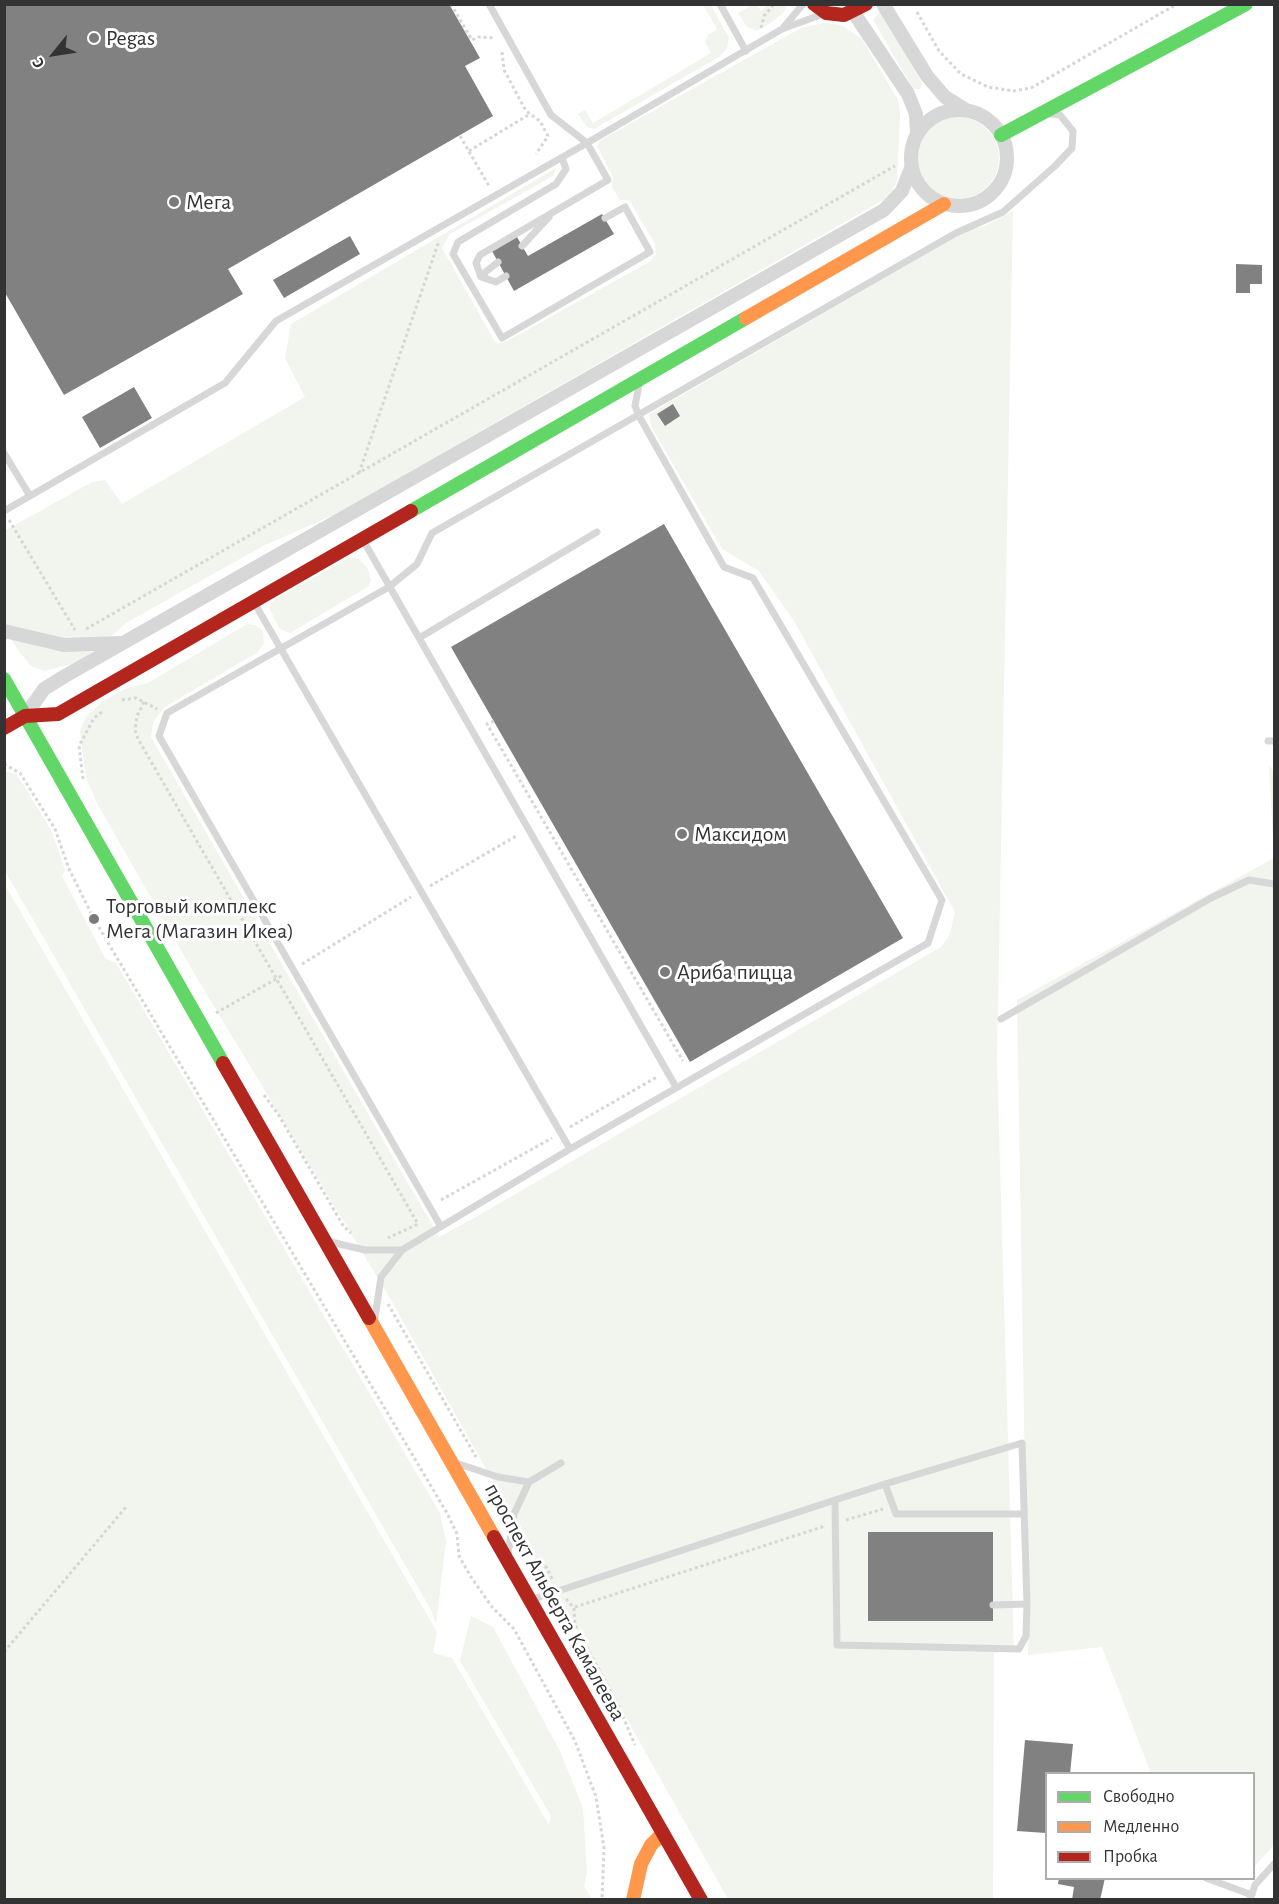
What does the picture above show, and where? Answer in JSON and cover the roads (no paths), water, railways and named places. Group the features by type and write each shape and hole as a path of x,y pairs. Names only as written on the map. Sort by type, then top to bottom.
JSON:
{"main road":[{"path":"814,4 826,13 844,15 866,4"},
{"path":"1001,135 1245,4"},
{"path":"4,728 25,716 58,714 363,540 640,376 944,204"},
{"name":"проспект Альберта Камалеева","path":"4,679 701,1899"},
{"path":"633,1899 641,1864 651,1845 663,1833"}],"street":[{"path":"883,4 927,76 945,97 993,123 1006,146 1006,170 994,191 981,201 969,206 944,204 921,189 911,168"},
{"path":"854,12 908,94 916,114 917,134"},
{"path":"25,716 44,689 884,210 902,191 911,168 912,146 917,134 935,116 946,111 966,110"},
{"path":"4,631 64,645 125,643"}],"lane":[{"path":"489,4 551,115 586,143 608,180 480,255 477,270 487,281 496,282 506,276"},
{"path":"720,4 746,51"},
{"path":"782,29 803,4"},
{"path":"4,512 225,383 276,321 782,29 826,13"},
{"path":"440,1226 159,736 167,713 389,586 417,564 432,533 639,417 956,233 1003,212 1072,148 1073,131 1060,115 1042,114"},
{"path":"562,158 566,169 556,184 458,242 453,254 502,338 650,252 625,207 605,218"},
{"path":"522,246 555,211"},
{"path":"487,281 483,274 498,262"},
{"path":"374,1326 381,1277 402,1250 676,1087 928,943 942,900 753,578 724,567 639,417 635,406 640,376"},
{"path":"4,453 30,496"},
{"path":"418,638 597,532"},
{"path":"363,540 676,1087"},
{"path":"254,602 570,1149"},
{"path":"1001,1019 1211,898 1249,880 1275,884"},
{"path":"325,1240 365,1250 402,1250"},
{"path":"530,1600 835,1500 885,1484 1022,1443 1028,1604 1026,1636 1019,1649 837,1645 835,1500"},
{"path":"451,1461 498,1477 529,1482"},
{"path":"507,1560 514,1514 529,1482 561,1463"},
{"path":"885,1484 896,1514 1024,1514"},
{"path":"993,1605 1028,1604"},
{"path":"1211,1880 1251,1897 1255,1886 1275,1864"}],"place":[{"name":"Pegas","path":"94,38"},
{"name":"Мега","path":"174,202"},
{"name":"Максидом","path":"682,834"},
{"name":"Торговый комплекс Мега (Магазин Икеа)","path":"94,919"},
{"name":"Ариба пицца","path":"665,972"}]}
